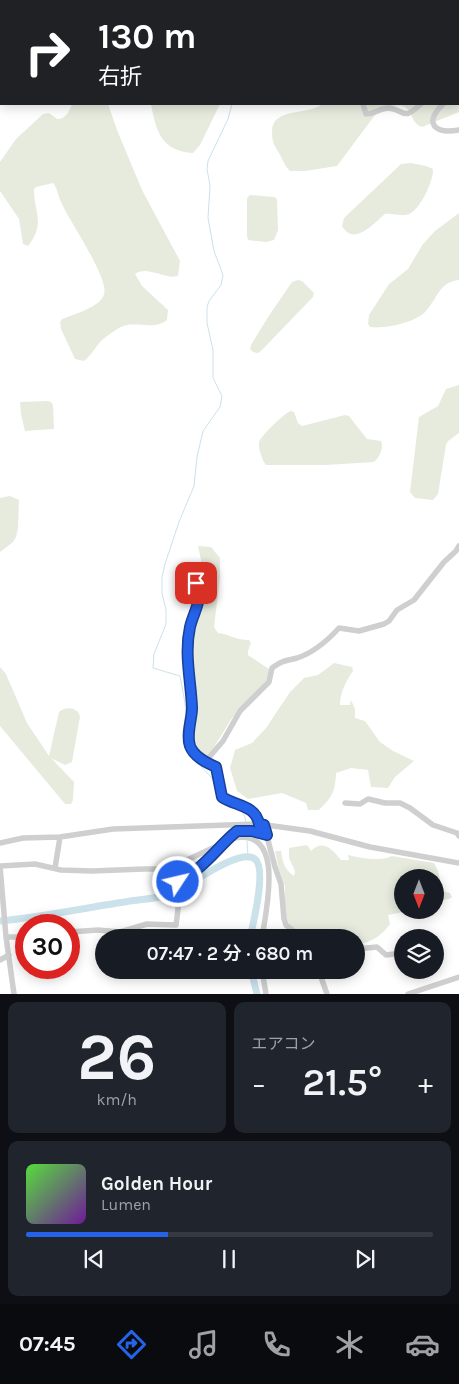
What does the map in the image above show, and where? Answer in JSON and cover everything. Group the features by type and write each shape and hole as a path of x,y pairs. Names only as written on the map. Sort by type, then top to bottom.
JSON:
{"street":[{"path":"363,105 363,110 366,114 389,108 400,113 410,113 420,105"},
{"path":"441,105 434,118 435,127 441,131 459,130"},
{"path":"205,762 224,741 240,711 269,682 272,668 283,660 297,658 309,652 329,638 339,628 360,631 389,621 397,610 414,600 459,546"},
{"path":"196,583 200,600 190,628 187,654 192,708 190,746 205,762 216,767 222,797 228,801 243,804 253,812 262,825 267,835 281,884 284,920 291,929"},
{"path":"345,804 360,804 368,799 385,803 400,803 433,825 457,833 459,836"},
{"path":"0,843 23,838 60,837 113,829 262,825 310,831 389,851 459,863"},
{"path":"178,880 196,870 237,831 243,830 267,835"},
{"path":"14,994 6,937 0,866 35,864 61,870 160,870 174,866 228,841 243,836 250,837 262,847 268,860 270,886 263,929"},
{"path":"55,868 60,837"},
{"path":"80,931 98,930 115,933 147,924 176,925 179,899 178,880 174,866"},
{"path":"6,937 15,937"},
{"path":"365,948 377,947 386,954 394,954"},
{"path":"0,960 10,955"},
{"path":"408,994 459,977"},
{"path":"264,979 266,994"},
{"path":"322,979 327,994"}],"shaded area":[{"path":"72,105 108,105 142,190 180,261 178,276 173,277 145,271 135,274 142,286 168,310 167,320 156,325 132,324 121,327 102,340 84,361 75,359 61,329 60,322 62,319 93,306 102,298 104,286 95,263 66,212 53,183 34,189 38,224 37,231 28,246 23,244 19,219 0,191 0,162 16,139 43,114 49,113 60,119 70,110"},
{"path":"151,105 220,105 200,145 193,153 182,151 167,144 155,123"},
{"path":"320,105 397,105 375,115 337,166 305,171 290,171 272,139 273,124 284,115 316,108"},
{"path":"397,105 459,105 459,112 422,127 417,124 406,107"},
{"path":"411,163 433,169 429,187 418,207 406,215 385,214 370,227 358,234 347,232 342,226 344,218 401,164"},
{"path":"250,195 274,197 277,199 278,230 274,240 266,242 248,240 247,198"},
{"path":"459,213 459,280 447,284 426,311 415,319 391,326 370,327 368,324 369,315 389,284 408,269 423,244 435,231"},
{"path":"302,281 314,293 313,297 261,351 258,353 253,352 250,349 251,345 268,317 292,282"},
{"path":"459,385 459,433 448,441 446,445 438,494 433,500 415,498 410,492 419,417 438,406 446,389"},
{"path":"48,401 53,405 54,429 25,431 20,402"},
{"path":"291,411 294,412 298,423 302,426 345,415 349,416 367,439 381,441 382,449 380,455 374,462 325,465 266,465 261,454 259,442 284,415"},
{"path":"10,496 19,500 18,528 13,542 0,552 0,498"},
{"path":"198,546 211,547 220,558 220,577 214,627 218,633 249,640 251,643 248,655 269,669 267,684 232,718 209,755 202,755 197,752 193,744 195,702 190,675 190,655 193,630 208,593"},
{"path":"334,663 352,667 353,671 344,687 340,705 350,705 351,700 355,709 355,718 365,721 380,742 393,751 414,761 395,777 388,788 371,787 368,770 351,768 336,773 332,793 319,810 308,810 306,803 282,793 248,799 237,791 230,768 235,750 252,743 266,728 290,692 304,678 318,675"},
{"path":"0,667 6,674 27,723 49,756 59,712 65,709 74,709 79,714 72,762 65,765 51,758 74,782 71,804 65,804 0,726"},
{"path":"307,845 311,851 315,847 323,846 334,852 341,860 349,860 348,855 376,859 392,856 434,863 437,869 394,869 394,914 388,915 390,924 375,938 365,942 365,929 294,929 289,925 285,917 285,886 275,851 281,851 284,865 294,876 295,871 289,858 289,848"},
{"path":"444,891 450,893 452,897 444,900"}],"waterway":[{"path":"188,742 185,703 180,676 153,668 154,654 166,624 166,610 162,593 162,577 165,564 179,522 194,486 197,457 203,431 220,407 222,396 213,378 213,350 207,323 207,307 209,301 221,285 223,275 214,251 208,218 210,186 207,169 208,161 228,119 232,105"},
{"path":"189,748 196,761 212,778 219,794"},
{"path":"222,800 241,811 246,822"},
{"path":"247,841 248,856"},
{"path":"0,921 162,897 173,893 214,869 238,858 248,857 255,859 260,874 252,929"},
{"path":"253,979 257,994"}],"route":[{"path":"178,882 179,879 196,870 209,859 237,831 252,831 267,835 264,825 259,824 259,820 253,812 243,804 228,801 222,797 218,770 216,767 205,762 190,746 192,708 187,654 190,628 200,600 199,589 196,583"}]}
